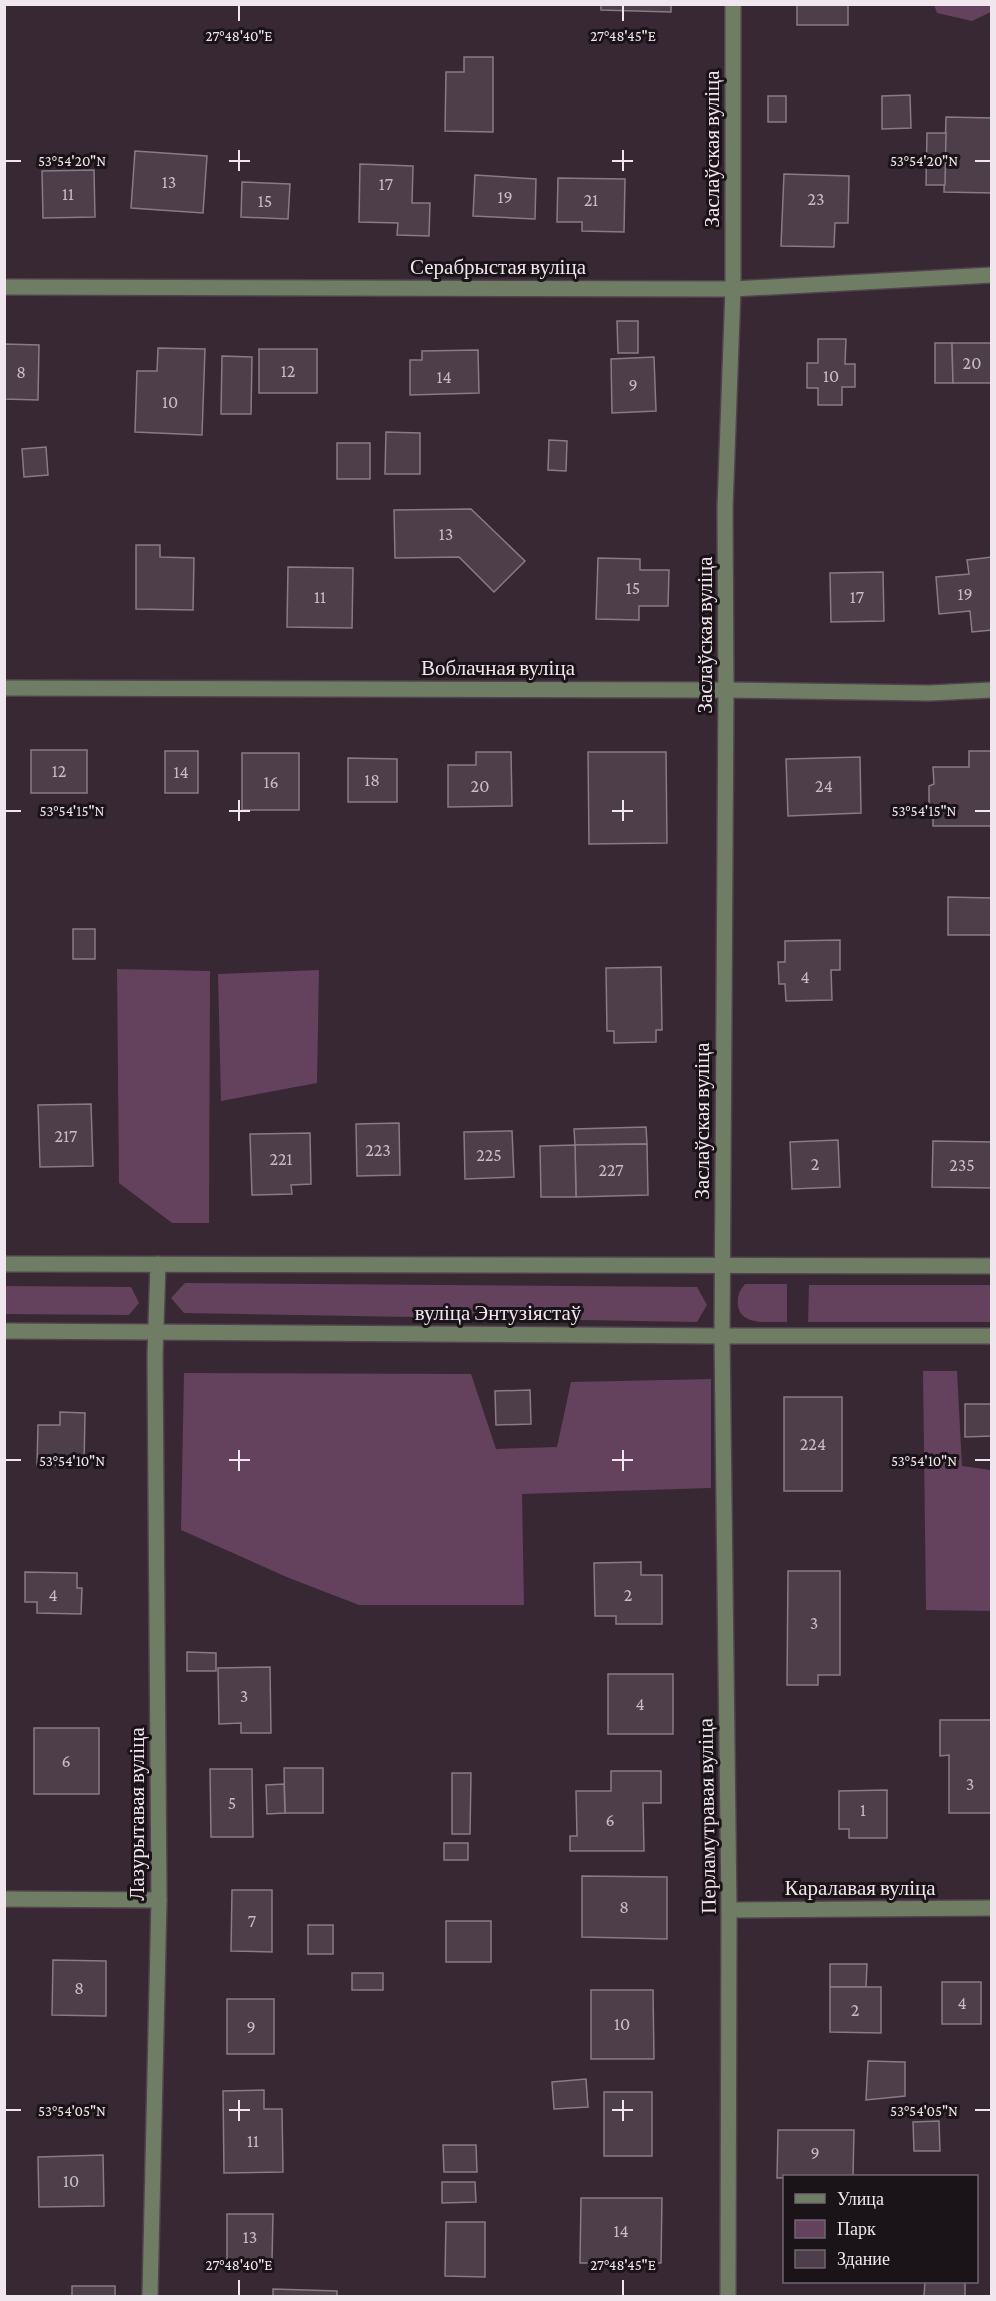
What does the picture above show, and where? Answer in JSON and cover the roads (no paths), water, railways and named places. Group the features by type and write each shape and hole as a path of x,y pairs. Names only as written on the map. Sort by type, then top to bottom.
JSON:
{"street":[{"name":"Заслаўская вуліца","path":"722,1336 726,508 733,289 733,4"},
{"name":"Серабрыстая вуліца","path":"4,287 733,289 992,275"},
{"name":"Воблачная вуліца","path":"4,688 726,690 929,693 992,690"},
{"path":"4,1264 992,1266"},
{"name":"Лазурытавая вуліца","path":"150,2296 159,1900 155,1356 158,1264"},
{"name":"вуліца Энтузіястаў","path":"4,1331 992,1336"},
{"name":"Перламутравая вуліца","path":"722,1336 729,1910 728,2296"},
{"path":"4,1899 159,1900"},
{"name":"Каралавая вуліца","path":"729,1910 992,1908"}]}
